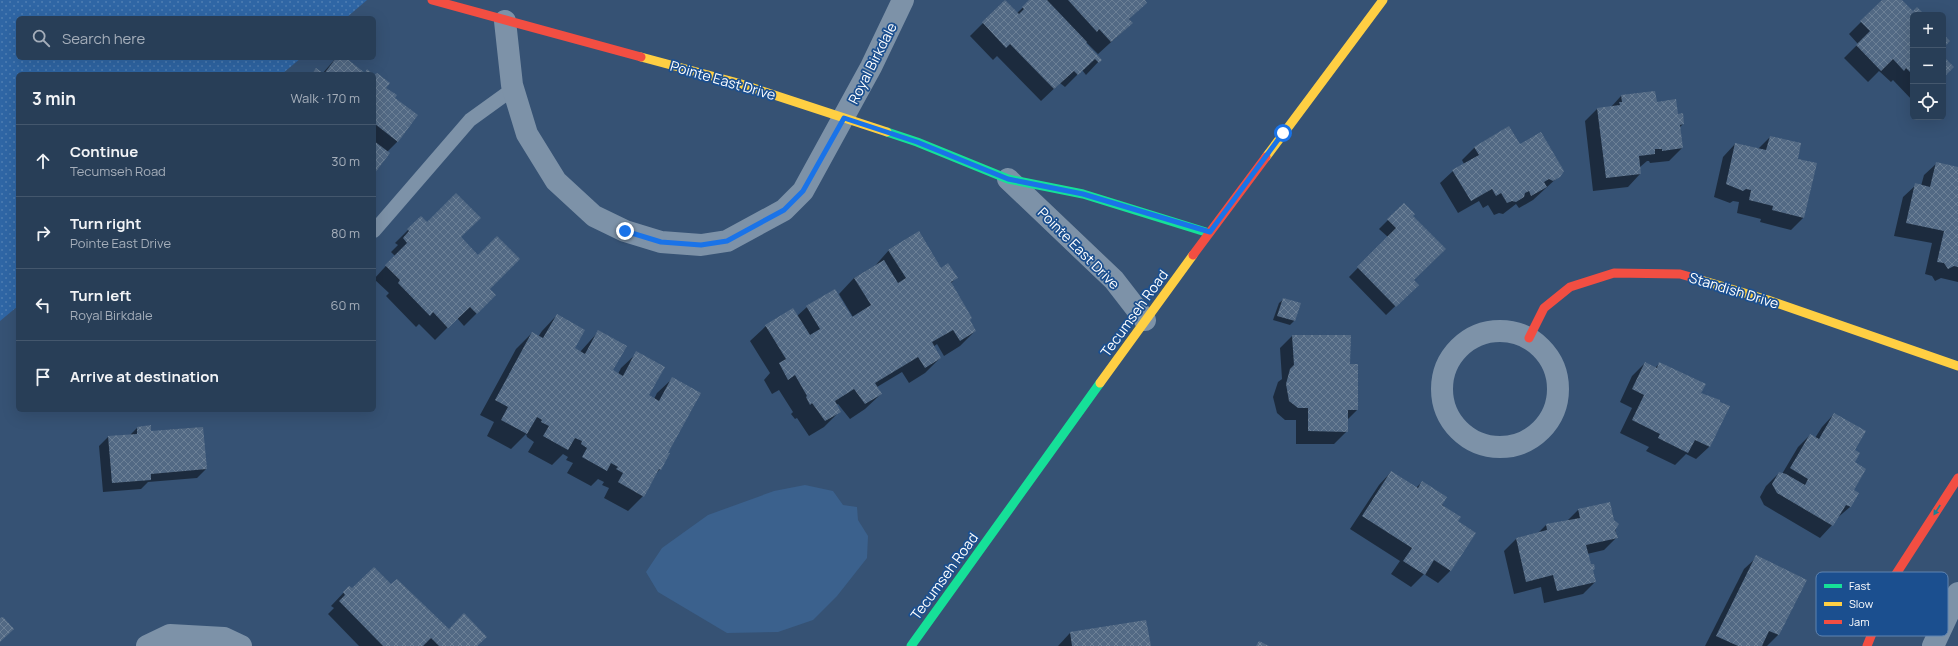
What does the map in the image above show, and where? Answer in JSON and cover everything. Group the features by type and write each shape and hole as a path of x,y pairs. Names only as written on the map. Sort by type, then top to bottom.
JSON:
{"street":[{"name":"Pointe East Drive","path":"432,0 738,83 917,142 1008,179 1083,194 1210,232"},
{"name":"Royal Birkdale","path":"505,21 513,89 527,134 556,181 594,216 625,231 661,242 701,245 727,241 784,210 803,191 871,67 903,0"},
{"name":"Tecumseh Road","path":"911,646 1145,320 1383,0"},
{"name":"Pointe East Drive","path":"1008,179 1114,280 1145,320"},
{"name":"Standish Drive","path":"1529,338 1544,308 1570,287 1614,273 1680,274 1768,300 1958,366"},
{"path":"1507,331 1529,338 1546,353 1556,373 1558,396 1551,418 1536,435 1516,445 1493,447 1471,440 1454,426 1444,405 1442,382 1449,360 1464,343 1484,333 1507,331"},
{"path":"1897,572 1958,478"},
{"path":"1948,614 1958,593"},
{"path":"148,646 170,635 224,638 241,646"},
{"path":"1866,646 1870,636"},
{"path":"1933,646 1938,636"}],"lane":[{"path":"376,230 470,120 513,89"}],"shaded area":[{"path":"0,0 367,0 348,16 16,16 16,60 299,60 284,72 16,72 16,308 0,321"},
{"path":"805,485 833,491 843,505 857,507 858,520 868,536 867,558 837,596 813,620 778,632 727,633 658,592 646,572 662,548 708,515 774,491"}],"building":[{"path":"1005,0 1019,14 1024,9 1022,7 1029,0 1047,0 1102,60 1099,63 1095,59 1078,75 1074,71 1054,89 1010,44 1006,48 982,22"},
{"path":"1068,0 1145,0 1147,3 1129,19 1133,23 1111,42 1099,29 1097,32"},
{"path":"1882,0 1902,0 1913,11 1917,7 1922,12 1910,12 1910,72 1906,68 1904,71 1893,59 1881,71 1856,45 1870,31 1860,21"},
{"path":"1946,37 1950,41 1946,45"},
{"path":"1946,59 1954,67 1946,75"},
{"path":"334,60 349,60 364,72 326,72"},
{"path":"316,68 321,72 313,72"},
{"path":"376,74 390,83 386,88 397,95 395,98 418,115 398,142 376,125"},
{"path":"1655,91 1657,102 1676,99 1678,114 1683,113 1684,124 1680,125 1683,148 1662,151 1662,149 1655,149 1655,154 1639,156 1641,174 1606,178 1597,108 1620,105 1619,102 1622,102 1621,95"},
{"path":"1509,126 1520,144 1541,132 1564,171 1560,177 1553,181 1549,179 1544,182 1547,187 1531,196 1529,191 1525,193 1524,197 1516,202 1512,201 1507,203 1501,193 1496,196 1492,189 1471,201 1452,170 1479,155 1474,147"},
{"path":"1770,136 1801,143 1798,159 1817,163 1804,218 1772,210 1773,206 1749,200 1751,190 1746,189 1743,191 1726,184 1735,143 1766,150"},
{"path":"376,142 390,153 376,171"},
{"path":"1936,162 1958,167 1958,267 1954,266 1948,269 1944,263 1937,262 1944,231 1906,223 1915,183 1930,187"},
{"path":"456,193 481,218 461,237 478,255 497,236 520,259 490,289 496,295 477,314 470,307 448,328 433,312 430,316 398,283 400,280 385,265 407,243 403,238 409,231 407,229 421,216 427,222"},
{"path":"1404,203 1415,214 1413,216 1446,249 1414,280 1419,285 1396,307 1357,267 1396,228 1387,219"},
{"path":"919,231 941,268 948,263 958,278 951,282 972,318 970,320 976,331 960,341 953,330 932,342 941,358 925,368 918,357 875,383 882,394 865,404 854,389 835,401 841,412 825,421 812,403 810,405 806,397 807,396 795,375 788,380 779,363 786,359 765,325 793,308 810,335 820,329 806,306 835,289 852,317 871,305 854,278 884,260 898,283 906,278 888,250"},
{"path":"1283,298 1301,303 1295,321 1277,316"},
{"path":"557,314 585,330 575,348 585,354 598,330 627,346 613,370 623,376 636,351 665,367 649,395 659,401 672,377 701,393 668,453 670,453 661,470 659,469 644,497 618,482 623,473 616,469 618,467 611,463 607,471 582,457 587,448 581,444 582,441 575,438 568,450 543,436 549,426 541,422 542,420 537,417 527,434 501,420 508,407 495,400 532,332 543,338"},
{"path":"1292,335 1351,335 1350,364 1358,364 1358,410 1348,410 1348,432 1308,431 1308,408 1298,408 1289,401 1286,384 1290,369 1294,365"},
{"path":"1645,362 1657,368 1659,362 1706,384 1701,393 1720,400 1720,402 1730,406 1710,447 1695,440 1688,453 1658,438 1660,434 1632,420 1644,395 1632,389"},
{"path":"1834,413 1866,431 1855,450 1860,453 1855,462 1866,469 1854,490 1859,493 1851,507 1846,505 1833,526 1777,493 1772,484 1779,472 1786,474 1805,485 1808,479 1790,468 1810,434 1819,439"},
{"path":"151,425 151,431 203,427 207,469 151,474 151,480 112,483 108,436 137,434 137,427"},
{"path":"1391,471 1418,488 1422,481 1447,497 1442,505 1461,517 1458,521 1476,533 1451,571 1434,560 1425,575 1403,561 1412,548 1362,516"},
{"path":"1610,502 1614,520 1619,524 1615,530 1618,538 1586,545 1591,564 1594,564 1595,569 1593,570 1596,582 1557,591 1553,575 1526,582 1516,538 1547,530 1546,524 1580,518 1578,509"},
{"path":"1756,555 1807,580 1779,635 1769,631 1762,646 1738,646 1716,636"},
{"path":"374,567 391,584 397,579 449,629 464,613 487,637 477,646 439,646 431,638 423,646 383,646 339,601 345,595 343,592 349,586 352,588"},
{"path":"3,617 14,629 0,642 0,618"},
{"path":"1146,620 1151,646 1072,646 1070,632"},
{"path":"1259,641 1269,646 1256,646"}],"traffic: fast":[{"path":"887,132 917,142 1008,179 1083,194 1209,233"},
{"path":"911,646 1100,383"}],"traffic: slow":[{"path":"1266,157 1383,0"},
{"path":"641,57 738,83 887,132"},
{"path":"1100,383 1193,255"},
{"path":"1701,280 1768,300 1958,366"}],"traffic: jam":[{"path":"432,0 641,57"},
{"path":"1193,255 1266,157"},
{"path":"1529,338 1544,308 1570,287 1614,273 1680,274 1701,280"},
{"path":"1897,572 1958,478"},
{"path":"1867,646 1871,636"}],"route":[{"path":"625,231 661,242 701,245 727,241 784,210 803,191 844,118 917,142 1008,179 1083,194 1210,232 1283,133"}]}
